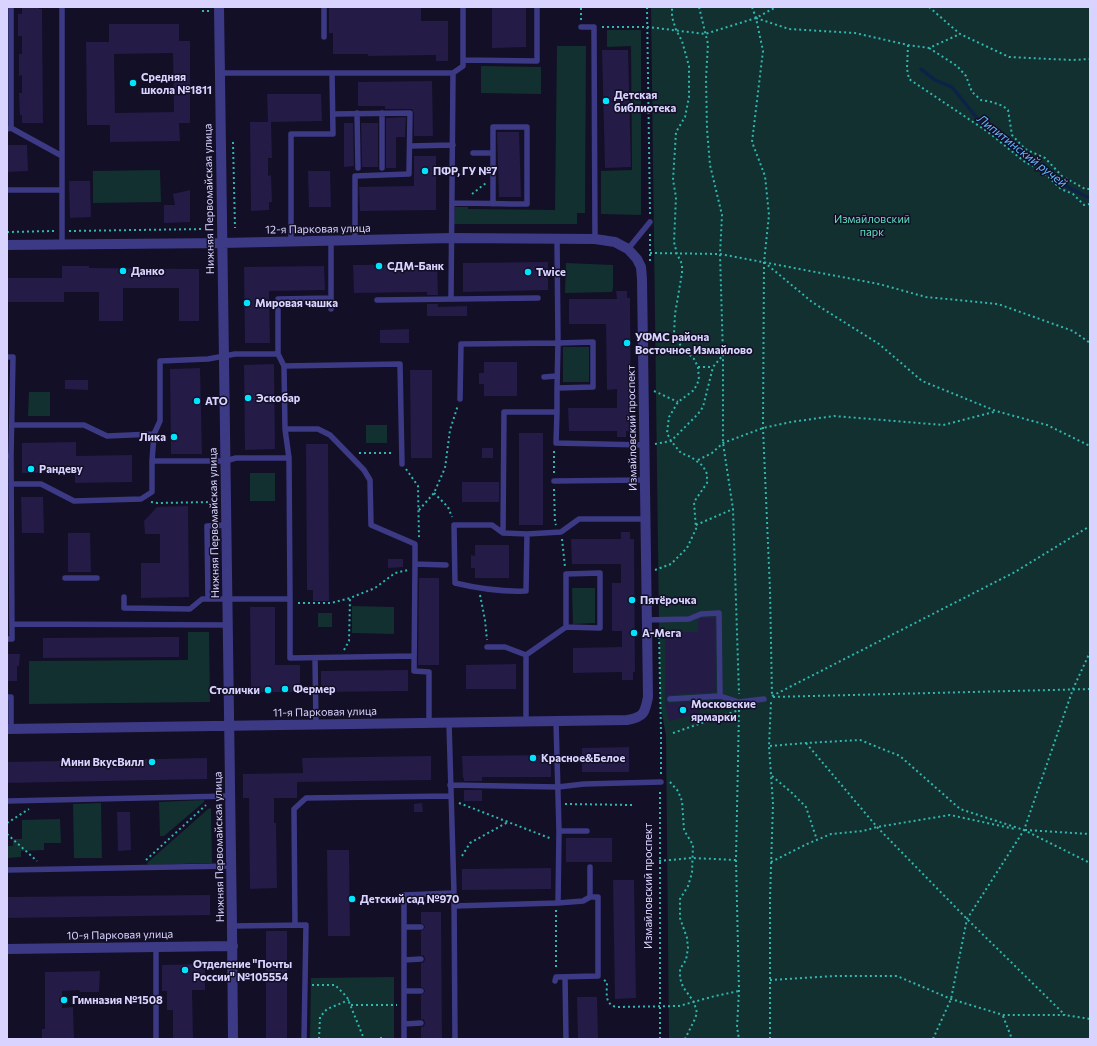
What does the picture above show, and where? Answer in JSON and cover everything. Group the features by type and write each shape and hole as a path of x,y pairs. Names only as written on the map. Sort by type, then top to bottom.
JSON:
{"street":[{"name":"Нижняя Первомайская улица","path":"219,7 223,356 233,946 233,1039"},
{"name":"12-я Парковая улица","path":"7,245 222,243 452,238 557,238 595,239 615,242 628,249"},
{"name":"Измайловский проспект","path":"628,249 637,259 641,268 642,279 643,445 648,698 646,708 642,716"},
{"name":"11-я Парковая улица","path":"9,729 627,720 636,719 642,716"},
{"name":"10-я Парковая улица","path":"7,949 233,946"}],"lane":[{"path":"11,7 9,128 62,156"},
{"path":"62,7 62,244"},
{"path":"324,7 324,38"},
{"path":"220,73 453,73 463,66 463,7"},
{"path":"463,60 537,61 537,7"},
{"path":"581,27 594,27 595,239"},
{"path":"291,241 291,134 333,134 332,73"},
{"path":"451,298 453,73"},
{"path":"357,113 358,168"},
{"path":"382,113 382,168"},
{"path":"333,114 410,113 409,174 355,176 355,240"},
{"path":"452,203 493,204 527,204 526,127 493,127 493,204"},
{"path":"410,146 453,145"},
{"path":"473,154 493,153"},
{"path":"7,190 34,193 62,190"},
{"path":"628,249 650,222"},
{"path":"557,238 558,376 556,442 643,445"},
{"path":"331,240 331,309"},
{"path":"331,298 278,298 278,354 284,366 285,429 289,458 290,658 414,656"},
{"path":"377,300 538,298"},
{"path":"460,399 461,344 593,342 593,387 557,388"},
{"path":"11,484 41,484 74,501 140,499 152,492 154,434 160,421 160,361 208,359 235,354 278,354"},
{"path":"7,357 13,357 12,425 9,456 11,484 9,568 12,639 7,639"},
{"path":"284,366 400,364 402,464"},
{"path":"544,377 558,376"},
{"path":"503,533 504,412 557,412"},
{"path":"12,425 84,425 107,436 154,434"},
{"path":"285,429 318,429 330,435 364,470 370,480 371,525 415,544 414,671 429,672 429,723"},
{"path":"152,461 225,461 236,458 289,458"},
{"path":"554,481 644,480"},
{"path":"527,534 526,591 504,592 479,589 455,583 454,525 492,525 503,533 527,534 561,532 579,520 645,519"},
{"path":"208,599 207,526 226,525"},
{"path":"415,566 446,565"},
{"path":"526,655 566,627 600,628 600,573 566,574 566,627"},
{"path":"65,578 97,578"},
{"path":"124,597 124,608 190,609 202,599 290,601"},
{"path":"646,620 690,619 701,614 719,613 720,696"},
{"path":"12,624 228,625"},
{"path":"487,647 505,647 526,655"},
{"path":"526,655 526,722"},
{"path":"315,658 316,724"},
{"path":"7,696 11,696 9,729"},
{"path":"670,699 720,696 739,702 764,699"},
{"path":"556,721 559,831 558,903"},
{"path":"449,723 454,893 455,1039"},
{"path":"450,786 558,787 584,784 660,782"},
{"path":"7,801 230,796"},
{"path":"295,925 294,809 306,798 451,798"},
{"path":"559,831 587,831"},
{"path":"7,870 231,866"},
{"path":"590,867 590,897"},
{"path":"404,1039 404,895 454,893"},
{"path":"454,906 558,903 598,897 598,976 565,977 556,979"},
{"path":"232,926 306,925 304,1039"},
{"path":"404,927 421,927"},
{"path":"156,947 156,1039"},
{"path":"404,960 421,959"},
{"path":"565,977 566,1039"},
{"path":"404,992 421,991"},
{"path":"404,1024 421,1024"}],"path":[{"path":"581,7 581,27"},
{"path":"648,7 650,253 720,254 879,284 926,297 998,304 1073,330 1090,343"},
{"path":"646,574 671,564 687,548 696,529 694,502 707,483 707,474 703,466 698,460 681,454 670,441 667,433 668,417 678,402 694,390 699,380 698,368 694,358 682,348 674,334 675,314 682,273 682,264 677,254 674,242 676,197 673,180 676,132 685,117 689,97 689,66 682,41 676,30 672,17 672,7"},
{"path":"699,7 708,44 706,78 707,129 710,165 722,215 720,254 723,355 722,443 733,509 739,702"},
{"path":"752,7 763,50 752,142 765,176 769,215 764,262 763,428 770,590 772,697 769,746 773,804 770,898 770,1039"},
{"path":"594,27 648,27 705,34 756,18 776,7"},
{"path":"929,7 960,34 1009,57 1072,60 1090,59"},
{"path":"756,18 789,29 855,33 908,45 929,48 957,66 966,76 972,92 981,100 992,102 1008,110 1012,135 1026,149 1045,158 1062,176 1085,189 1090,189"},
{"path":"929,48 960,34"},
{"path":"908,45 909,79 988,132 1024,162 1041,170 1061,189 1073,194 1084,205 1090,204"},
{"path":"462,203 493,177"},
{"path":"7,232 205,229"},
{"path":"764,262 812,302 879,344 922,381 996,411 1048,425 1090,446"},
{"path":"643,445 670,441 698,414 713,367 723,355"},
{"path":"698,368 713,367"},
{"path":"653,391 678,402"},
{"path":"418,510 434,493 445,468 450,430 460,399"},
{"path":"698,460 712,453 722,443 763,428 790,422 834,416 943,425 996,411"},
{"path":"554,449 554,522 561,532 566,574"},
{"path":"348,453 402,453"},
{"path":"402,464 418,486 419,541"},
{"path":"434,493 448,507 454,525"},
{"path":"140,499 157,503 214,502"},
{"path":"696,525 733,509"},
{"path":"772,697 1015,572 1090,526"},
{"path":"290,601 331,603 350,598 375,588 395,573 415,566"},
{"path":"479,589 485,620 487,647"},
{"path":"340,657 349,641 350,598"},
{"path":"933,1039 951,999 967,919 1024,830 1073,689 1090,652"},
{"path":"772,697 1090,689"},
{"path":"673,732 744,708"},
{"path":"739,710 736,860 739,991 737,1027 739,1039"},
{"name":"Измайловский проспект","path":"660,1039 659,862 661,734"},
{"path":"769,746 860,740 900,756 960,809 1024,830 1090,863"},
{"path":"806,743 877,827 967,919 1065,1015"},
{"path":"771,775 806,807 817,840"},
{"path":"660,782 670,782 678,791 682,801 684,830 692,845 692,873 688,886 680,899 680,918 687,938 688,948 686,960 680,969 680,978 683,987 694,1002 697,1013 685,1039"},
{"path":"137,867 217,796"},
{"path":"451,798 558,841"},
{"path":"7,823 41,800"},
{"path":"558,804 633,805"},
{"path":"772,862 831,834 950,815 1024,830 1090,834"},
{"path":"453,869 470,843 508,822"},
{"path":"7,834 46,869"},
{"path":"659,862 692,858 736,860"},
{"path":"556,979 556,911 558,903"},
{"path":"598,976 607,982 607,1001 612,1006 616,1007 679,1006 739,991"},
{"path":"770,980 835,976 897,976 951,999 1003,1015 1065,1015 1090,1019"},
{"path":"310,985 335,985 349,1000 364,1039"},
{"path":"320,1039 320,1017 327,1009 349,1000"},
{"path":"351,1005 404,1005"},
{"path":"1003,1015 1012,1039"},
{"path":"656,1039 660,1035"}],"green space":[{"name":"Измайловский парк","path":"651,7 1090,7 1090,1039 669,1039 666,736 660,703"},
{"path":"607,30 641,30 641,215 601,214 601,171 632,170 631,46 607,47"},
{"path":"557,46 586,46 585,213 577,213 577,224 454,224 455,207 468,207 468,209 555,210"},
{"path":"481,66 541,67 541,94 481,93"},
{"path":"160,170 161,202 93,203 93,171"},
{"path":"566,263 613,265 612,292 565,293"},
{"path":"563,347 589,347 589,382 563,382"},
{"path":"29,392 50,392 50,416 28,416"},
{"path":"366,425 387,425 387,443 366,443"},
{"path":"250,473 275,473 275,501 250,501"},
{"path":"572,588 595,588 595,623 573,624"},
{"path":"352,606 394,607 394,634 352,633"},
{"path":"318,613 332,613 332,627 318,627"},
{"path":"188,632 209,632 210,702 29,704 29,661 188,660"},
{"path":"204,800 204,802 164,836 160,836 159,802"},
{"path":"101,803 102,858 74,858 73,804"},
{"path":"211,808 212,863 149,865 147,863 208,809"},
{"path":"60,819 61,843 44,843 44,850 21,851 21,857 7,858 7,846 13,846 13,839 22,839 22,820"},
{"path":"394,977 394,1039 310,1039 311,978"}],"building":[{"path":"22,7 39,7 39,9 42,9 43,123 22,123 22,115 20,115 19,93 22,93 22,75 19,76 19,54 22,54 22,36 18,36 18,14 22,14"},
{"path":"329,7 421,7 421,21 448,21 448,61 436,61 436,55 368,56 368,54 333,54 333,33 329,33"},
{"path":"492,7 526,7 526,47 492,48"},
{"path":"109,24 179,24 179,41 190,41 190,123 179,123 180,141 110,142 110,125 87,125 86,42 109,42","holes":["173,53 174,112 115,113 114,54"]},
{"path":"602,50 628,50 631,167 605,168"},
{"path":"432,81 433,136 414,136 414,113 412,109 385,109 385,106 358,106 358,82"},
{"path":"267,94 321,94 322,121 271,122 272,158 268,158 268,176 271,175 272,202 269,202 269,210 251,211 250,122 268,122"},
{"path":"406,117 405,137 396,137 396,168 386,168 386,118"},
{"path":"344,123 353,123 354,166 344,167"},
{"path":"361,123 378,123 378,167 362,167"},
{"path":"497,132 519,132 521,197 499,197"},
{"path":"7,145 27,145 28,171 7,172"},
{"name":"ПФР, ГУ №7","path":"414,156 436,156 436,210 360,211 359,187 414,186"},
{"path":"308,171 330,171 331,207 309,207"},
{"path":"69,181 90,181 91,217 70,218"},
{"path":"190,190 190,222 164,223 164,205 175,205 173,194"},
{"path":"548,262 548,290 463,292 463,263"},
{"path":"437,264 438,295 427,295 427,292 354,293 353,265"},
{"path":"62,266 89,266 89,268 199,269 199,321 179,321 179,288 123,288 123,321 99,321 99,292 64,292 64,302 7,302 7,278 62,278"},
{"path":"324,266 325,290 269,291 270,343 245,343 244,267"},
{"path":"616,291 627,291 627,298 630,298 631,431 626,431 626,437 617,437 617,431 569,431 568,408 617,408 617,389 607,390 606,324 569,324 569,299 617,299"},
{"path":"427,304 438,304 438,307 467,306 467,316 427,316"},
{"path":"409,329 409,343 380,343 380,330"},
{"path":"484,362 517,362 517,396 484,396 484,384 479,384 479,373 484,373"},
{"path":"274,364 275,449 245,450 244,365"},
{"path":"200,368 202,454 171,454 170,369"},
{"path":"410,370 432,370 432,458 411,458"},
{"path":"65,380 88,380 88,390 65,389"},
{"path":"519,433 543,433 543,525 519,525"},
{"path":"76,442 76,456 132,455 132,482 75,483 75,472 22,473 22,443"},
{"path":"306,444 328,444 329,601 313,601 313,590 307,590"},
{"path":"482,448 493,448 493,458 482,458"},
{"path":"462,482 499,482 499,502 462,502"},
{"path":"21,497 43,497 44,533 22,533"},
{"path":"188,506 189,597 141,598 141,563 160,563 160,534 145,534 144,521 157,507"},
{"path":"621,532 630,532 630,539 634,539 635,672 633,672 633,680 622,680 622,672 573,673 573,648 622,647 622,631 612,631 612,583 621,583 621,564 572,564 571,539 621,539"},
{"path":"68,533 90,533 91,572 68,572"},
{"path":"475,545 509,545 509,578 475,578 475,568 471,568 471,555 475,556"},
{"path":"388,559 403,559 403,567 388,568"},
{"path":"419,578 439,578 439,665 418,665"},
{"path":"250,607 275,607 275,665 300,665 300,692 251,692"},
{"path":"702,618 715,618 716,692 668,695 666,700 668,703 697,702 700,713 669,721 665,702 665,632 698,632 698,620"},
{"path":"179,637 179,657 43,658 43,638"},
{"path":"7,654 20,654 19,666 17,666 17,681 7,681"},
{"path":"516,664 516,689 466,689 466,665"},
{"path":"408,670 408,691 321,692 321,671"},
{"path":"629,747 629,772 582,772 582,748"},
{"path":"551,755 551,777 482,777 482,781 464,781 463,778 462,756"},
{"path":"431,756 431,780 297,782 297,798 274,798 277,888 250,889 249,798 243,798 243,774 303,773 302,758"},
{"path":"207,758 207,779 7,783 7,762"},
{"path":"464,790 482,790 482,801 464,801"},
{"path":"422,803 423,812 414,812 414,804"},
{"path":"117,812 130,812 131,850 118,851"},
{"path":"566,838 612,838 612,862 566,862"},
{"path":"327,850 349,850 350,936 328,936"},
{"path":"551,868 551,889 462,890 462,869"},
{"path":"613,880 634,880 636,998 615,999"},
{"path":"210,895 210,915 7,918 7,897"},
{"path":"421,912 441,912 442,1039 421,1039 421,1027 424,1026 425,1023 424,1020 421,1019 421,995 425,991 421,987 421,963 424,962 425,959 424,956 421,955 421,931 425,927 421,923"},
{"path":"266,931 287,931 287,1039 266,1039"},
{"path":"205,964 205,990 192,990 193,1039 173,1039 173,1010 167,1010 167,991 162,991 162,965"},
{"path":"100,971 99,992 80,992 79,990 62,991 62,1008 73,1007 74,1039 42,1039 42,1029 45,1029 45,972"},
{"path":"577,997 597,997 598,1039 578,1039"}],"waterway":[{"name":"Липитинский ручей","path":"921,69 935,80 952,87 977,118 1066,186 1087,197 1090,197"}],"place":[{"name":"Средняя школа №1811","path":"133,83"},
{"name":"Детская библиотека","path":"606,101"},
{"name":"ПФР, ГУ №7","path":"425,171"},
{"name":"СДМ-Банк","path":"379,266"},
{"name":"Данко","path":"123,271"},
{"name":"Twice","path":"528,272"},
{"name":"Мировая чашка","path":"247,303"},
{"name":"УФМС района Восточное Измайлово","path":"627,343"},
{"name":"Эскобар","path":"248,398"},
{"name":"АТО","path":"197,401"},
{"name":"Лика","path":"174,437"},
{"name":"Рандеву","path":"31,469"},
{"name":"Пятёрочка","path":"632,600"},
{"name":"А-Мега","path":"634,633"},
{"name":"Фермер","path":"285,689"},
{"name":"Столички","path":"268,690"},
{"name":"Московские ярмарки","path":"683,710"},
{"name":"Красное&Белое","path":"533,758"},
{"name":"Мини ВкусВилл","path":"152,762"},
{"name":"Детский сад №970","path":"352,899"},
{"name":"Отделение \"Почты России\" №105554","path":"185,970"},
{"name":"Гимназия №1508","path":"64,1000"}]}
